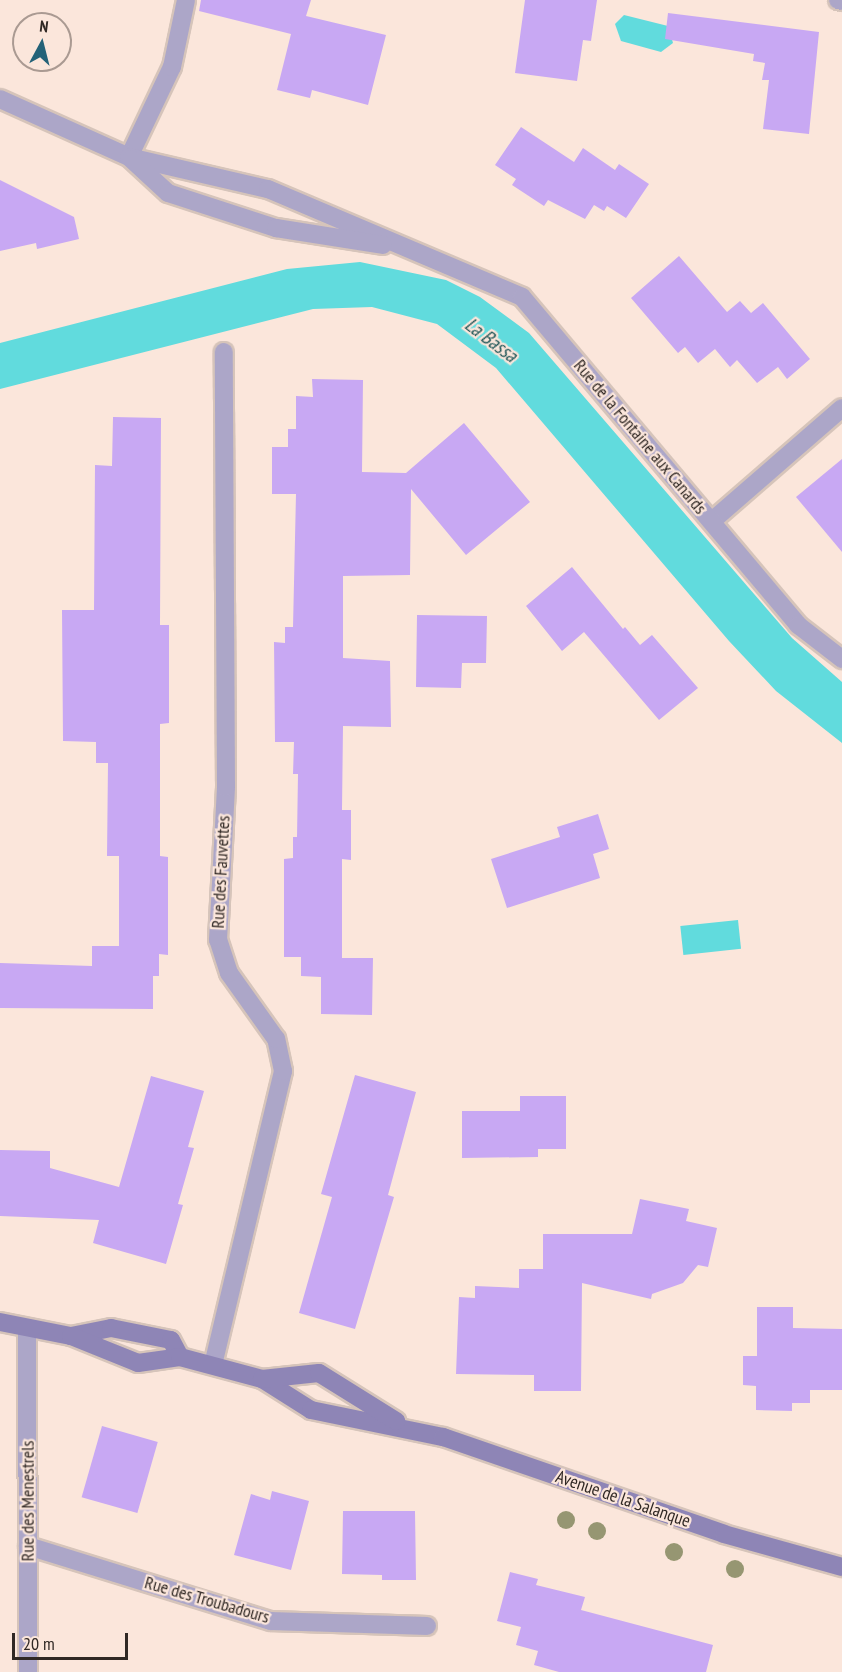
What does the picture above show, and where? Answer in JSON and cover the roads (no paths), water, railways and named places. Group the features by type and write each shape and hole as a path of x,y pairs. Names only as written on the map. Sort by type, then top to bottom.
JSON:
{"street":[{"path":"132,158 172,67 186,0"},
{"path":"837,0 842,1"},
{"name":"Rue de la Fontaine aux Canards","path":"0,99 132,158 268,189 522,297 798,625 842,659"},
{"name":"Rue de la Fontaine aux Canards","path":"132,158 168,193 276,228 414,250"},
{"name":"Rue des Fauvettes","path":"213,1365 283,1071 276,1039 229,973 218,940 226,787 224,352"},
{"path":"712,522 842,408"},
{"name":"Avenue de la Salanque","path":"0,1322 27,1330 71,1336 138,1363 180,1357 262,1379 311,1410 405,1427 724,1534 842,1567"},
{"name":"Rue des Menestrels","path":"27,1330 28,1672"},
{"name":"Avenue de la Salanque","path":"71,1336 121,1330 171,1340 180,1357"},
{"name":"Avenue de la Salanque","path":"262,1379 319,1373 405,1427"},
{"name":"Rue des Troubadours","path":"28,1546 271,1621 427,1626"}],"water":[{"path":"624,15 668,26 673,43 661,52 621,41 615,24"},
{"name":"La Bassa","path":"360,262 446,280 480,297 529,333 792,638 842,682 842,743 776,691 729,641 496,368 437,324 372,307 313,309 0,389 0,343 287,269"},
{"path":"738,920 741,949 683,955 680,926"}]}
